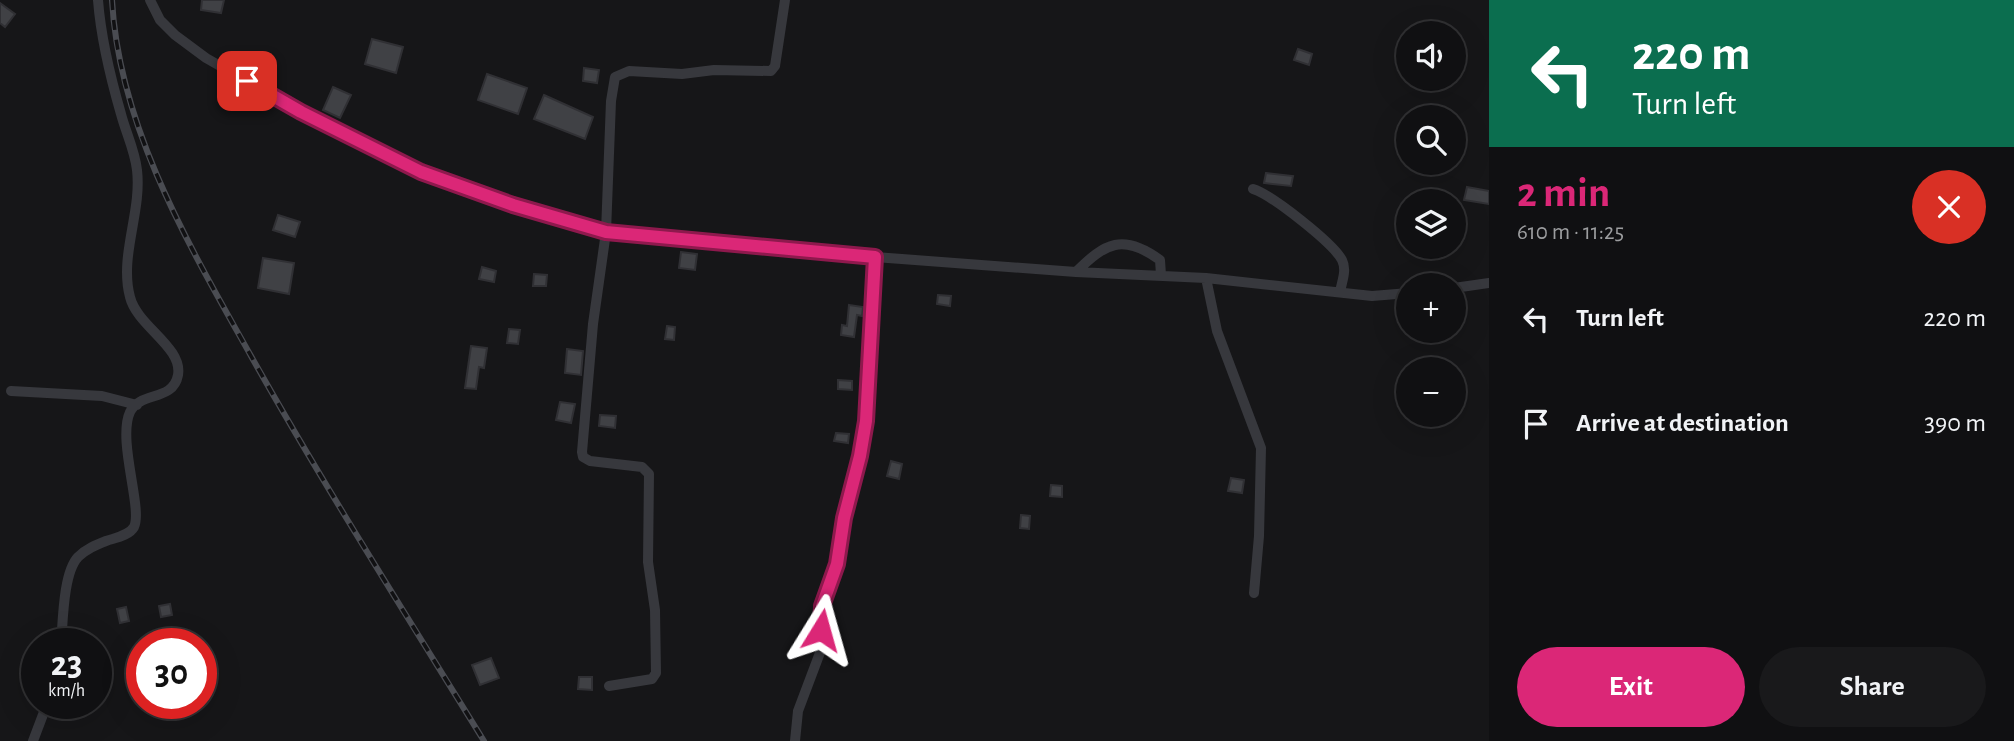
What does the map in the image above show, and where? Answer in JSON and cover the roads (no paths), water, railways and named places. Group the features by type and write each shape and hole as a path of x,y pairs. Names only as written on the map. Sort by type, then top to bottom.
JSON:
{"street":[{"path":"62,628 65,601 75,560 93,545 127,534 134,527 136,517 128,459 129,415 137,405 170,390 177,381 179,369 174,355 138,316 128,291 137,173 108,68 98,0"},
{"path":"150,0 160,20 206,58 301,112 421,172 513,205 606,232 875,257 1076,272 1206,278 1372,296 1396,294"},
{"path":"609,686 652,679 656,665 655,610 648,562 649,474 642,467 590,461 583,457 582,452 593,324 606,232 611,101 615,76 629,71 682,74 714,70 771,71 775,66 785,0"},
{"path":"1253,189 1270,197 1334,249 1345,268 1340,292"},
{"path":"1076,272 1101,249 1113,245 1127,245 1152,254 1160,260 1161,275"},
{"path":"795,741 798,711 821,650 822,606 834,576 866,421 875,257"},
{"path":"1206,278 1217,331 1261,448 1259,536 1254,593"},
{"path":"1466,286 1489,283"},
{"path":"11,391 102,396 137,405"},
{"path":"33,741 41,719"}],"railway":[{"path":"112,0 117,48 128,94 143,140 182,229 279,405 484,741"}]}
